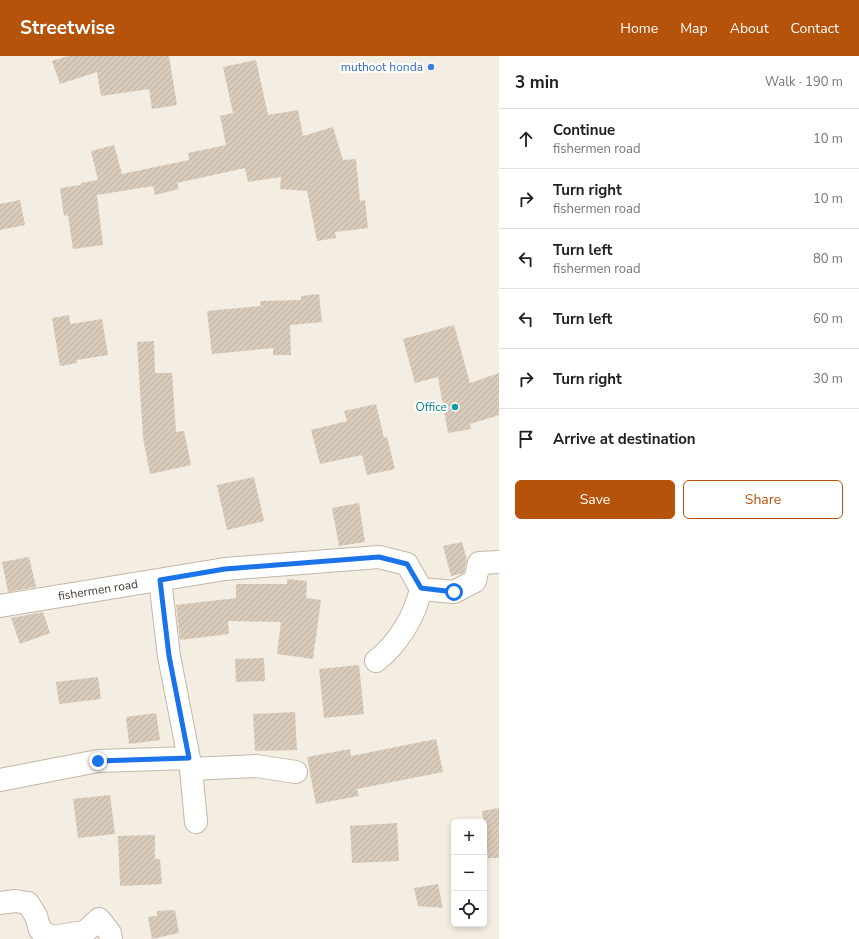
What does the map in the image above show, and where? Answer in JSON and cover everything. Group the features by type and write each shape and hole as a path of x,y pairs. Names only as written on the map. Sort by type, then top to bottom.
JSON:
{"street":[{"name":"fishermen road","path":"0,606 225,569 379,557 407,564 421,588"},
{"path":"376,662 390,651 397,640 417,607 421,588 454,592 475,581 479,563 499,562"},
{"path":"160,580 169,656 190,763 196,822"},
{"path":"0,780 98,761 256,766 296,772"},
{"path":"0,903 15,901 28,903 36,916 40,930 52,937 84,932 100,919 110,933 111,939"}],"building":[{"path":"68,56 169,56 177,105 152,109 149,89 101,96 97,72 60,84 52,61"},
{"path":"256,60 268,115 298,110 303,136 333,127 343,160 356,159 360,201 365,200 368,228 335,232 336,238 317,241 307,191 280,189 281,177 248,182 245,168 177,183 179,189 155,195 153,186 97,195 103,245 73,249 68,215 64,216 60,188 81,185 81,183 98,180 91,151 114,145 122,174 189,160 188,153 226,145 220,116 233,113 223,67"},
{"path":"20,200 25,225 0,230 0,204"},
{"path":"319,294 322,322 290,325 291,355 273,355 273,348 212,354 207,311 261,306 260,301 301,300 301,296"},
{"path":"69,315 70,324 102,319 108,355 77,360 77,363 60,366 52,318"},
{"path":"454,325 470,383 499,373 499,415 470,424 471,429 448,433 438,377 415,383 403,339"},
{"path":"154,341 155,373 172,373 176,432 184,431 191,465 150,474 143,438 137,342"},
{"path":"376,404 384,438 387,437 395,469 367,475 362,455 320,464 311,430 347,421 344,411"},
{"path":"254,477 264,521 227,530 217,485"},
{"path":"359,503 365,542 339,546 332,508"},
{"path":"462,542 467,560 464,573 451,576 443,546"},
{"path":"29,557 36,587 8,592 2,562"},
{"path":"287,579 307,581 306,598 321,600 313,659 277,654 281,622 228,621 229,634 180,640 176,605 236,598 236,584 287,584"},
{"path":"43,612 50,633 20,644 11,618"},
{"path":"264,658 265,681 236,682 235,659"},
{"path":"359,665 364,714 324,718 319,669"},
{"path":"98,677 101,699 59,704 56,682"},
{"path":"295,712 297,750 255,751 253,714"},
{"path":"156,713 160,740 129,744 126,717"},
{"path":"436,739 443,772 357,789 359,796 316,804 307,757 350,749 351,756"},
{"path":"110,795 115,834 78,838 73,799"},
{"path":"499,808 499,858 488,858 487,819 483,819 482,811"},
{"path":"397,823 399,861 352,863 350,826"},
{"path":"155,835 155,859 160,859 162,884 120,886 118,836"},
{"path":"438,884 443,908 418,906 414,888"},
{"path":"175,910 179,933 152,939 148,917 157,916 157,911"}],"place":[{"name":"muthoot honda","path":"431,67"},
{"name":"Office","path":"455,407"}],"route":[{"path":"98,761 189,758 169,656 160,580 225,569 379,557 407,564 421,588 454,592"}]}
